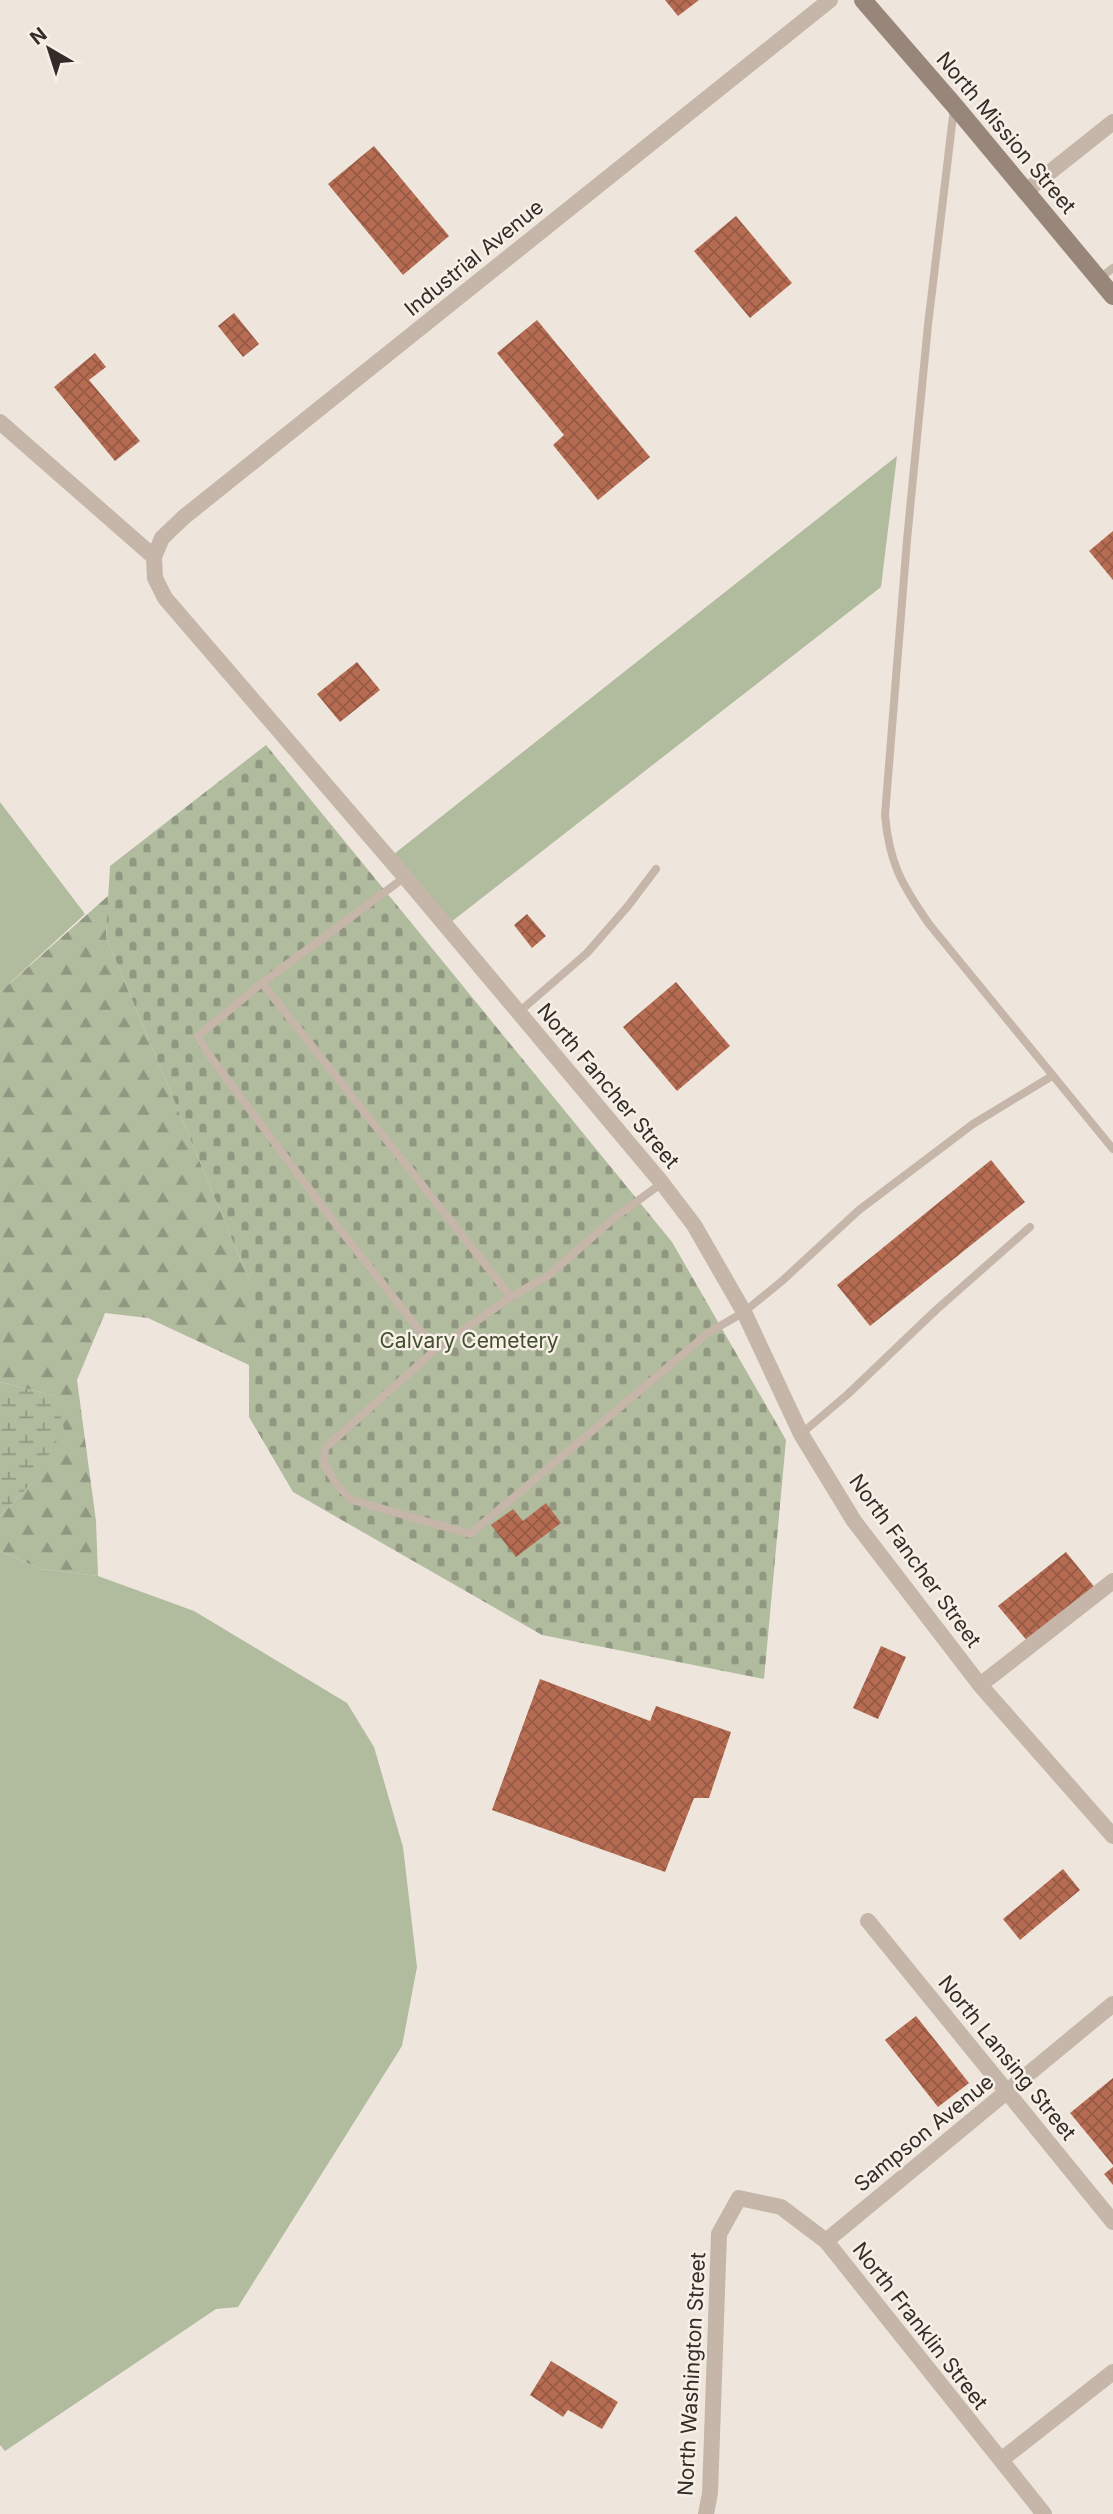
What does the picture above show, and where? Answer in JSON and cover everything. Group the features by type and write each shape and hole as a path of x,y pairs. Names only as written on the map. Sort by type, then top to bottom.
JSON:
{"main road":[{"name":"North Mission Street","path":"863,0 1025,192 1106,273 1113,296"}],"street":[{"name":"Industrial Avenue","path":"154,557 162,538 184,517 830,0"},
{"path":"1025,192 1113,122"},
{"path":"0,422 154,557"},
{"name":"North Fancher Street","path":"154,557 155,578 165,598 519,1012 694,1225 744,1312 801,1434 854,1521 980,1685 1113,1836"},
{"path":"980,1685 1113,1581"},
{"name":"North Lansing Street","path":"868,1922 1113,2222"},
{"name":"Sampson Avenue","path":"826,2241 1113,2004"},
{"name":"North Franklin Street","path":"739,2198 781,2207 826,2241 1044,2514"},
{"name":"North Washington Street","path":"706,2514 710,2493 719,2234 739,2198"},
{"path":"1001,2460 1113,2372"}],"lane":[{"path":"954,105 928,325 907,540 885,815 888,847 905,890 929,924 1113,1149"},
{"path":"519,1012 587,953 656,869"},
{"path":"405,877 262,983 198,1036 209,1055 331,1218 435,1350"},
{"path":"262,983 511,1297"},
{"path":"662,1183 614,1218 549,1275 511,1297 435,1350 325,1448 324,1464 337,1485 352,1500 470,1534 708,1333 744,1312 782,1281 859,1210 973,1124 1052,1076"},
{"path":"801,1434 1030,1227"}],"green space":[{"path":"897,456 881,587 446,926 389,858"},
{"name":"Calvary Cemetery","path":"266,745 672,1242 786,1440 764,1679 542,1635 293,1492 249,1417 249,1280 106,937 110,866"},
{"path":"0,802 85,914 0,992"},
{"path":"109,895 106,937 249,1280 249,1365 148,1318 105,1313 77,1380 96,1521 98,1576 41,1569 0,1551 0,1516 31,1484 55,1396 0,1382 0,992"},
{"path":"0,1382 55,1396 64,1429 31,1484 0,1516"},
{"path":"0,1551 41,1569 98,1576 194,1611 347,1703 374,1747 403,1847 417,1967 402,2046 238,2307 216,2309 5,2451 0,2445"}],"building":[{"path":"665,0 699,0 678,16"},
{"path":"374,146 449,236 403,275 328,184"},
{"path":"736,216 792,283 750,318 694,251"},
{"path":"234,313 259,344 243,357 218,326"},
{"path":"537,320 650,457 598,500 553,445 564,435 497,353"},
{"path":"95,353 106,367 89,380 140,441 115,461 54,387"},
{"path":"1113,531 1113,580 1089,551"},
{"path":"357,662 380,690 340,722 317,694"},
{"path":"527,914 546,936 532,948 514,925"},
{"path":"676,982 730,1046 677,1091 623,1027"},
{"path":"991,1160 1025,1202 870,1326 837,1285"},
{"path":"546,1503 561,1523 516,1557 491,1525 513,1509 523,1521"},
{"path":"1066,1552 1096,1589 1029,1643 998,1606"},
{"path":"881,1646 906,1657 878,1719 853,1708"},
{"path":"540,1679 650,1721 656,1706 731,1732 709,1798 694,1798 665,1872 492,1810"},
{"path":"1063,1869 1080,1890 1020,1940 1003,1919"},
{"path":"916,2016 969,2083 938,2107 885,2040"},
{"path":"1113,2078 1113,2165 1070,2113"},
{"path":"1113,2167 1113,2185 1104,2174"},
{"path":"551,2361 618,2402 602,2429 568,2410 563,2417 530,2395"}]}
